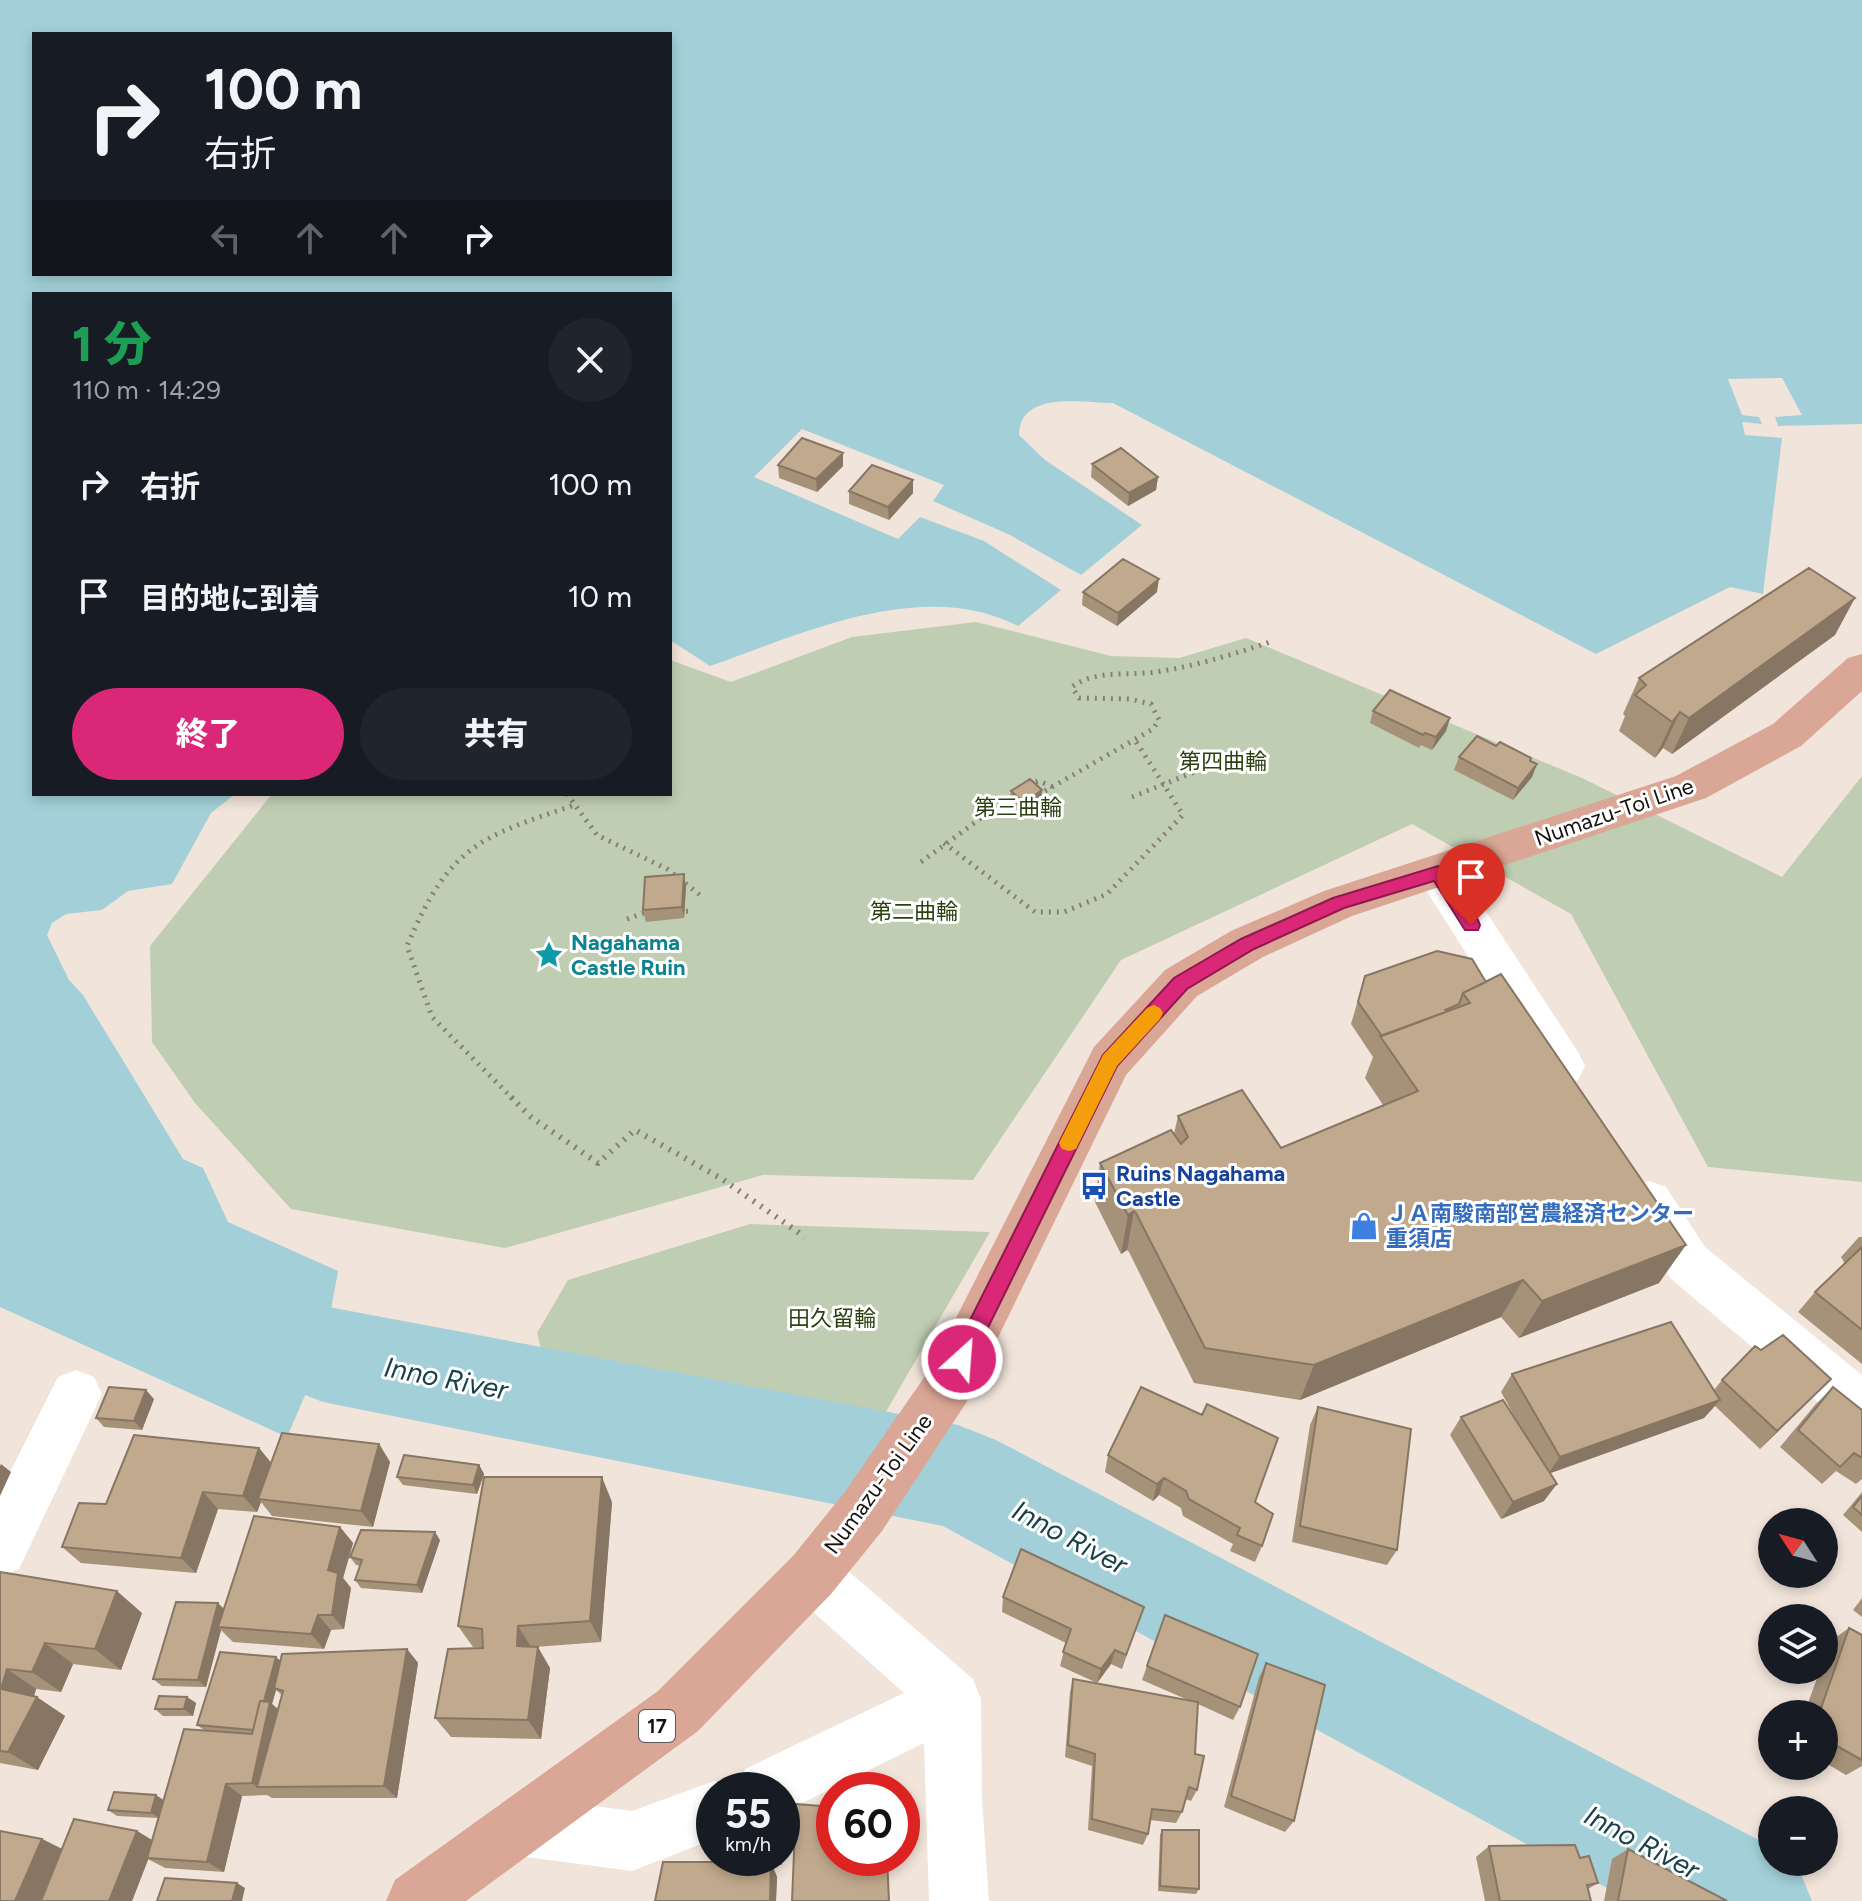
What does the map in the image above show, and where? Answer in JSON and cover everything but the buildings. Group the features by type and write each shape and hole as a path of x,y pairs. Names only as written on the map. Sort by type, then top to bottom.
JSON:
{"main road":[{"name":"Numazu-Toi Line","path":"416,1901 678,1711 812,1575 863,1512 948,1386 1110,1061 1181,983 1247,944 1339,903 1438,873 1691,787 1787,735 1862,668"}],"street":[{"path":"1438,873 1585,1101"},
{"path":"1628,1169 1688,1263 1862,1407"},
{"path":"0,1550 76,1394"},
{"path":"812,1575 953,1699 953,1799 959,1901"},
{"path":"800,1773 953,1699"},
{"path":"519,1826 632,1841 696,1817"}],"path":[{"path":"1038,796 1153,729 1159,720 1151,704 1130,699 1079,698 1072,687 1085,677 1159,672 1224,658 1270,642"},
{"path":"944,843 1035,912 1064,912 1107,894 1183,815 1135,740"},
{"path":"1132,797 1214,764"},
{"path":"921,862 1029,784 1039,781 1053,787"},
{"path":"568,796 597,835 667,869 700,895"},
{"path":"575,805 488,837 446,871 423,908 407,946 432,1017 531,1117 598,1163 635,1130 684,1154 766,1207 805,1237"},
{"path":"679,901 678,912 693,911"},
{"path":"627,919 657,908"}],"green space":[{"path":"976,622 1111,656 1179,658 1246,638 1582,778 1782,877 1862,776 1862,1182 1708,1167 1571,914 1412,824 1121,960 973,1180 763,1175 505,1248 291,1209 195,1103 152,1042 150,946 270,796 672,796 672,661 731,682 852,637"},
{"name":"田久留輪","path":"750,1224 990,1232 880,1422 542,1353 537,1333 568,1280"}],"water":[{"path":"0,0 1862,0 1862,424 1778,426 1775,417 1802,415 1782,378 1728,379 1742,415 1759,417 1762,424 1742,422 1745,435 1782,438 1763,594 1730,587 1596,654 1113,403 1070,401 1041,405 1030,411 1022,421 1019,435 1045,460 1142,525 1081,575 1010,535 933,501 944,485 802,429 754,477 898,539 920,517 984,541 1061,590 1018,626 981,612 943,607 903,608 823,626 710,666 672,641 672,292 32,292 32,796 232,796 211,813 172,884 128,891 102,910 66,914 52,923 47,935 69,980 83,995 183,1159 203,1168 228,1222 338,1271 323,1354 287,1437 0,1307"}],"waterway":[{"name":"Inno River","path":"323,1354 958,1477 1752,1901"}],"slow traffic":[{"path":"1069,1143 1110,1061 1154,1013"}],"place":[{"name":"Nagahama Castle Ruin","path":"549,955"},
{"name":"Ruins Nagahama Castle","path":"1094,1186"},
{"name":"ＪＡ南駿南部営農経済センター 重須店","path":"1364,1226"}],"route":[{"path":"962,1359 1110,1061 1181,983 1247,944 1339,903 1438,873 1471,925"}],"park label":[{"name":"第四曲輪","path":"1223,761"},
{"name":"第三曲輪","path":"1018,807"},
{"name":"第二曲輪","path":"914,911"}]}
